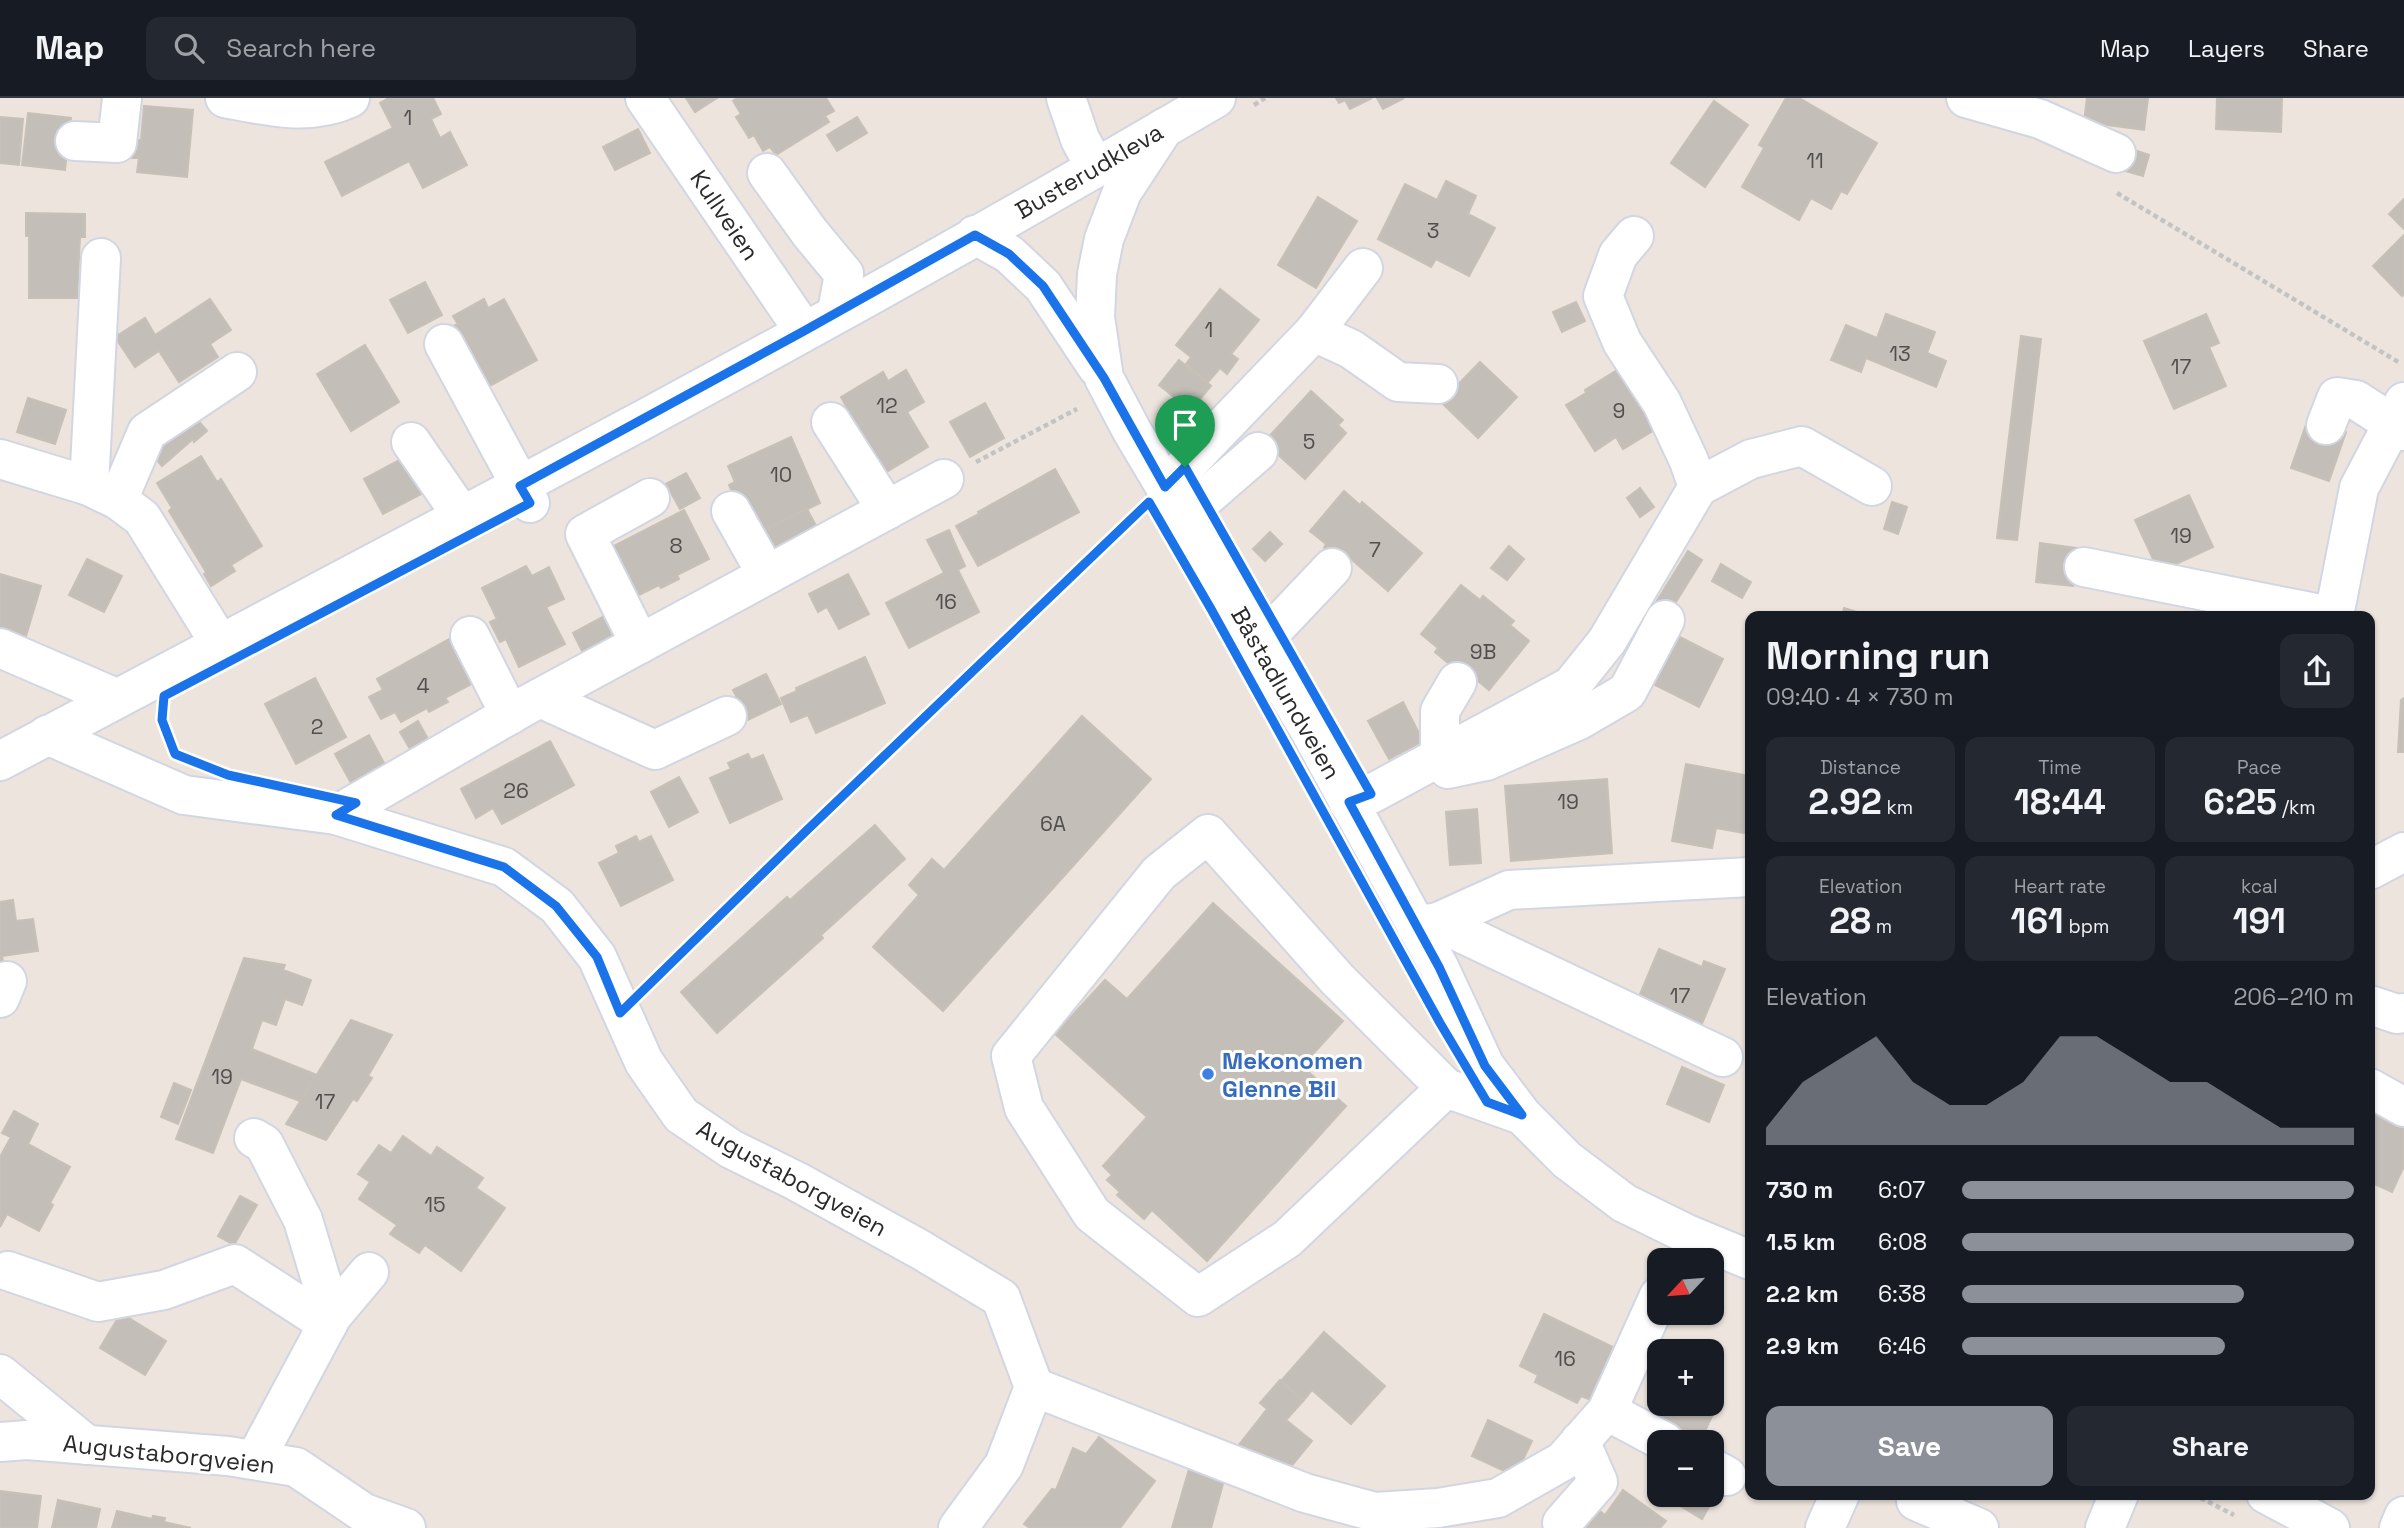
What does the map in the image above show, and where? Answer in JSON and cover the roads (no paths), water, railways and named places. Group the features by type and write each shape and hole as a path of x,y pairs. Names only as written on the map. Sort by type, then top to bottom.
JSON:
{"street":[{"path":"75,141 117,143 122,98"},
{"path":"225,98 306,110 350,98"},
{"name":"Kullveien","path":"645,98 804,331"},
{"path":"1066,98 1080,139 1095,167"},
{"path":"1966,98 2040,119 2113,171"},
{"name":"Busterudkleva","path":"0,761 219,642 461,516 525,494 837,312 1164,128 1232,103"},
{"name":"Båstadlundveien","path":"1164,128 1122,191 1104,239 1097,274 1095,317 1104,378 1163,505 1254,636 1349,802 1427,924 1439,967 1485,1066 1522,1115 1567,1160 1681,1247 1745,1259"},
{"path":"767,173 844,274 837,312"},
{"path":"975,235 1009,254 1043,286 1104,378"},
{"path":"1634,236 1618,256 1603,296 1622,342 1662,403 1698,487"},
{"path":"101,258 103,493"},
{"path":"1163,505 1314,332 1363,268"},
{"path":"1314,332 1351,349 1398,382 1438,384"},
{"path":"444,344 525,494"},
{"path":"103,493 147,432 237,372"},
{"path":"2326,425 2337,397 2356,400 2400,420 2359,488 2333,611"},
{"path":"831,422 887,510"},
{"path":"411,442 461,516"},
{"path":"1349,802 1371,794 1571,686 1607,641 1698,487 1751,459 1802,446 1872,486"},
{"path":"1163,505 1258,452"},
{"path":"0,459 103,493 142,518 219,642"},
{"path":"336,815 525,706 944,479"},
{"path":"640,644 585,534 650,498"},
{"path":"731,511 767,575"},
{"path":"2084,567 2307,611"},
{"path":"1254,636 1276,626 1332,568"},
{"path":"1398,779 1486,761 1579,720 1628,692 1665,620"},
{"path":"470,636 525,706 655,750 727,716"},
{"path":"0,648 116,698"},
{"path":"1440,756 1440,711 1457,682"},
{"name":"Augustaborgveien","path":"47,735 184,795 336,815 504,867 556,906 597,957 644,1062 681,1115 731,1149 898,1237 1002,1298 1034,1387"},
{"path":"1446,1088 1287,1239 1198,1297 1092,1214 1024,1108 1011,1056 1159,873 1208,834 1337,979 1446,1088 1522,1115"},
{"path":"2375,867 2404,852"},
{"path":"1427,924 1508,890 1745,877"},
{"path":"1427,924 1723,1057"},
{"path":"2375,1007 2398,1014 2404,1013"},
{"path":"2375,1091 2404,1107"},
{"path":"254,1138 264,1144 303,1220 330,1320"},
{"path":"8,1271 98,1302 164,1290 235,1264 330,1320"},
{"path":"255,1460 330,1320 369,1272"},
{"path":"958,1528 1004,1465 1034,1387 1277,1483 1375,1513 1457,1516 1498,1498 1563,1461 1607,1411 1647,1323"},
{"path":"0,1374 86,1445"},
{"path":"1607,1411 1647,1432"},
{"name":"Augustaborgveien","path":"0,1441 27,1440 229,1456 296,1467 365,1513 406,1528"},
{"path":"1562,1523 1598,1482 1580,1441"},
{"path":"1825,1528 1837,1500"},
{"path":"1916,1500 1979,1528"},
{"path":"2105,1528 2117,1500"},
{"path":"2251,1506 2330,1528"},
{"path":"2399,1528 2404,1516"}],"place":[{"name":"Mekonomen Glenne Bil","path":"1208,1074"}]}
